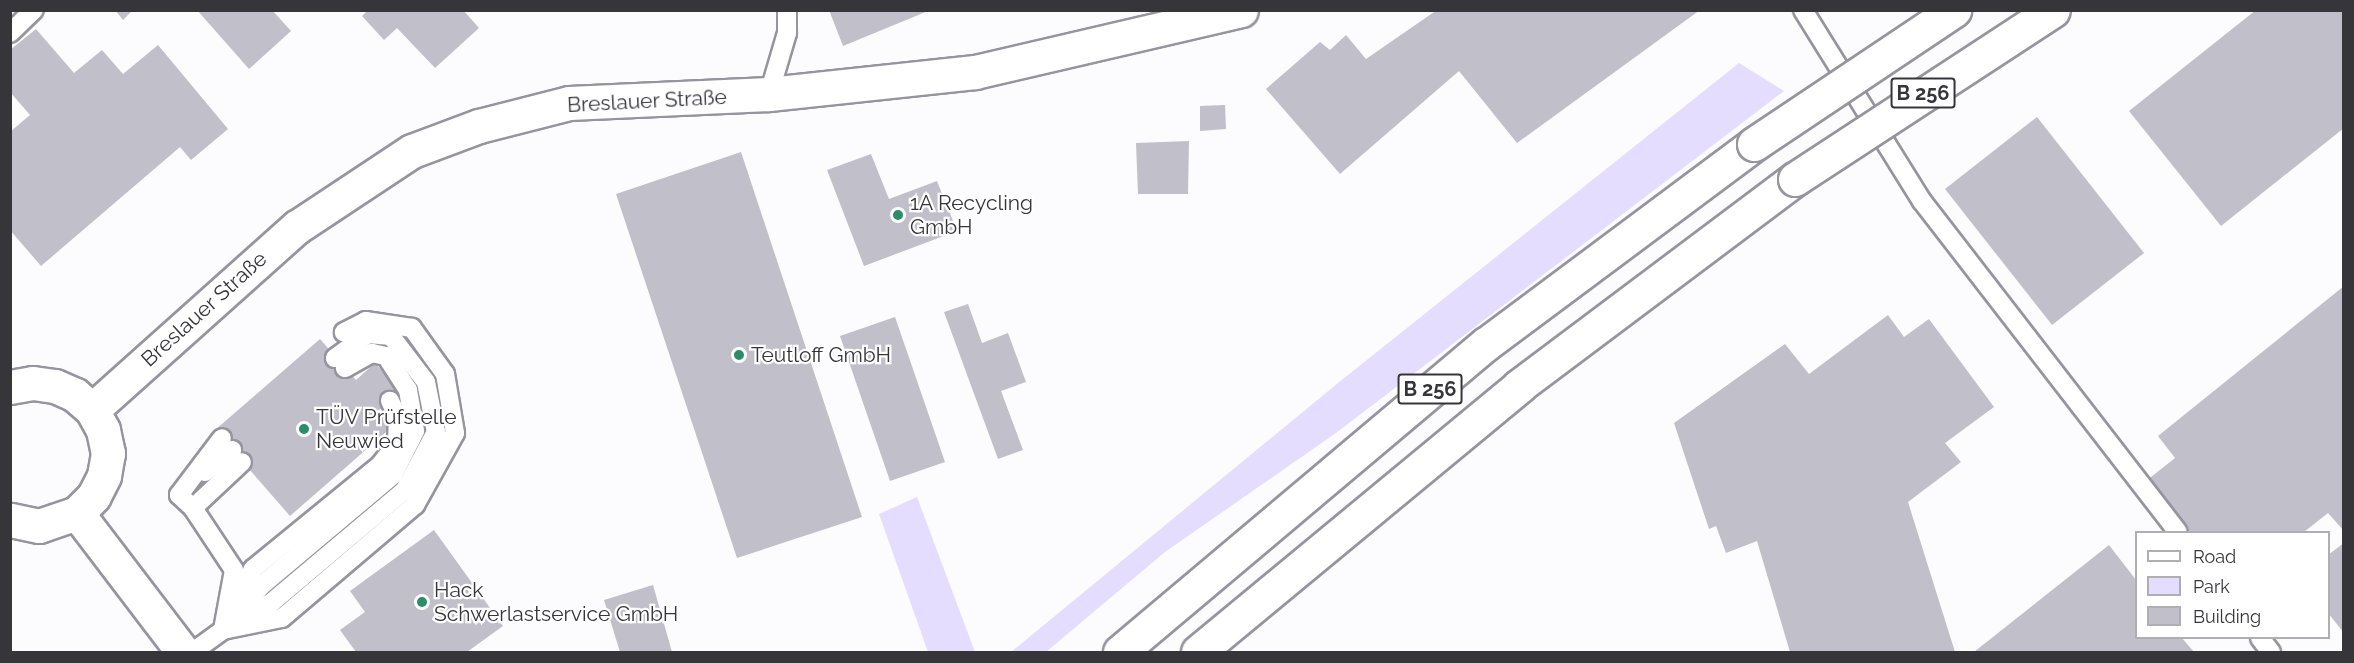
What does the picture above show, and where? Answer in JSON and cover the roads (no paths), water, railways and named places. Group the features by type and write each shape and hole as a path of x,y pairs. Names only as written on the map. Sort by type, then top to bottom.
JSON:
{"main road":[{"name":"B 256","path":"1120,652 1486,344 1754,144 1954,10"},
{"name":"B 256","path":"1198,652 1519,386 1795,179 2053,10"},
{"name":"Breslauer Straße","path":"92,410 297,227 412,151 479,126 569,103 769,94 975,72 1227,13"},
{"path":"10,387 33,382 55,386 75,395 92,410 103,430 108,453 104,476 94,496 77,513 39,526 10,520"},
{"path":"77,513 183,652"}],"lane":[{"path":"10,33 34,10"},
{"path":"769,94 787,33 786,10"},
{"path":"1803,10 1922,201 2177,531"},
{"path":"223,630 282,618 415,506 455,434 445,374 412,328 366,321 344,332"},
{"path":"193,652 223,630 262,585 393,475 415,431 408,390 386,356 372,352 350,364"},
{"path":"223,630 253,569 380,465 397,443 398,418 390,401"},
{"path":"193,508 232,450 179,495 193,508 234,570 223,630"},
{"path":"2261,639 2271,652"}],"place":[{"name":"1A Recycling GmbH","path":"898,215"},
{"name":"Teutloff GmbH","path":"739,355"},
{"name":"TÜV Prüfstelle Neuwied","path":"304,429"},
{"name":"Hack Schwerlastservice GmbH","path":"422,602"}]}
